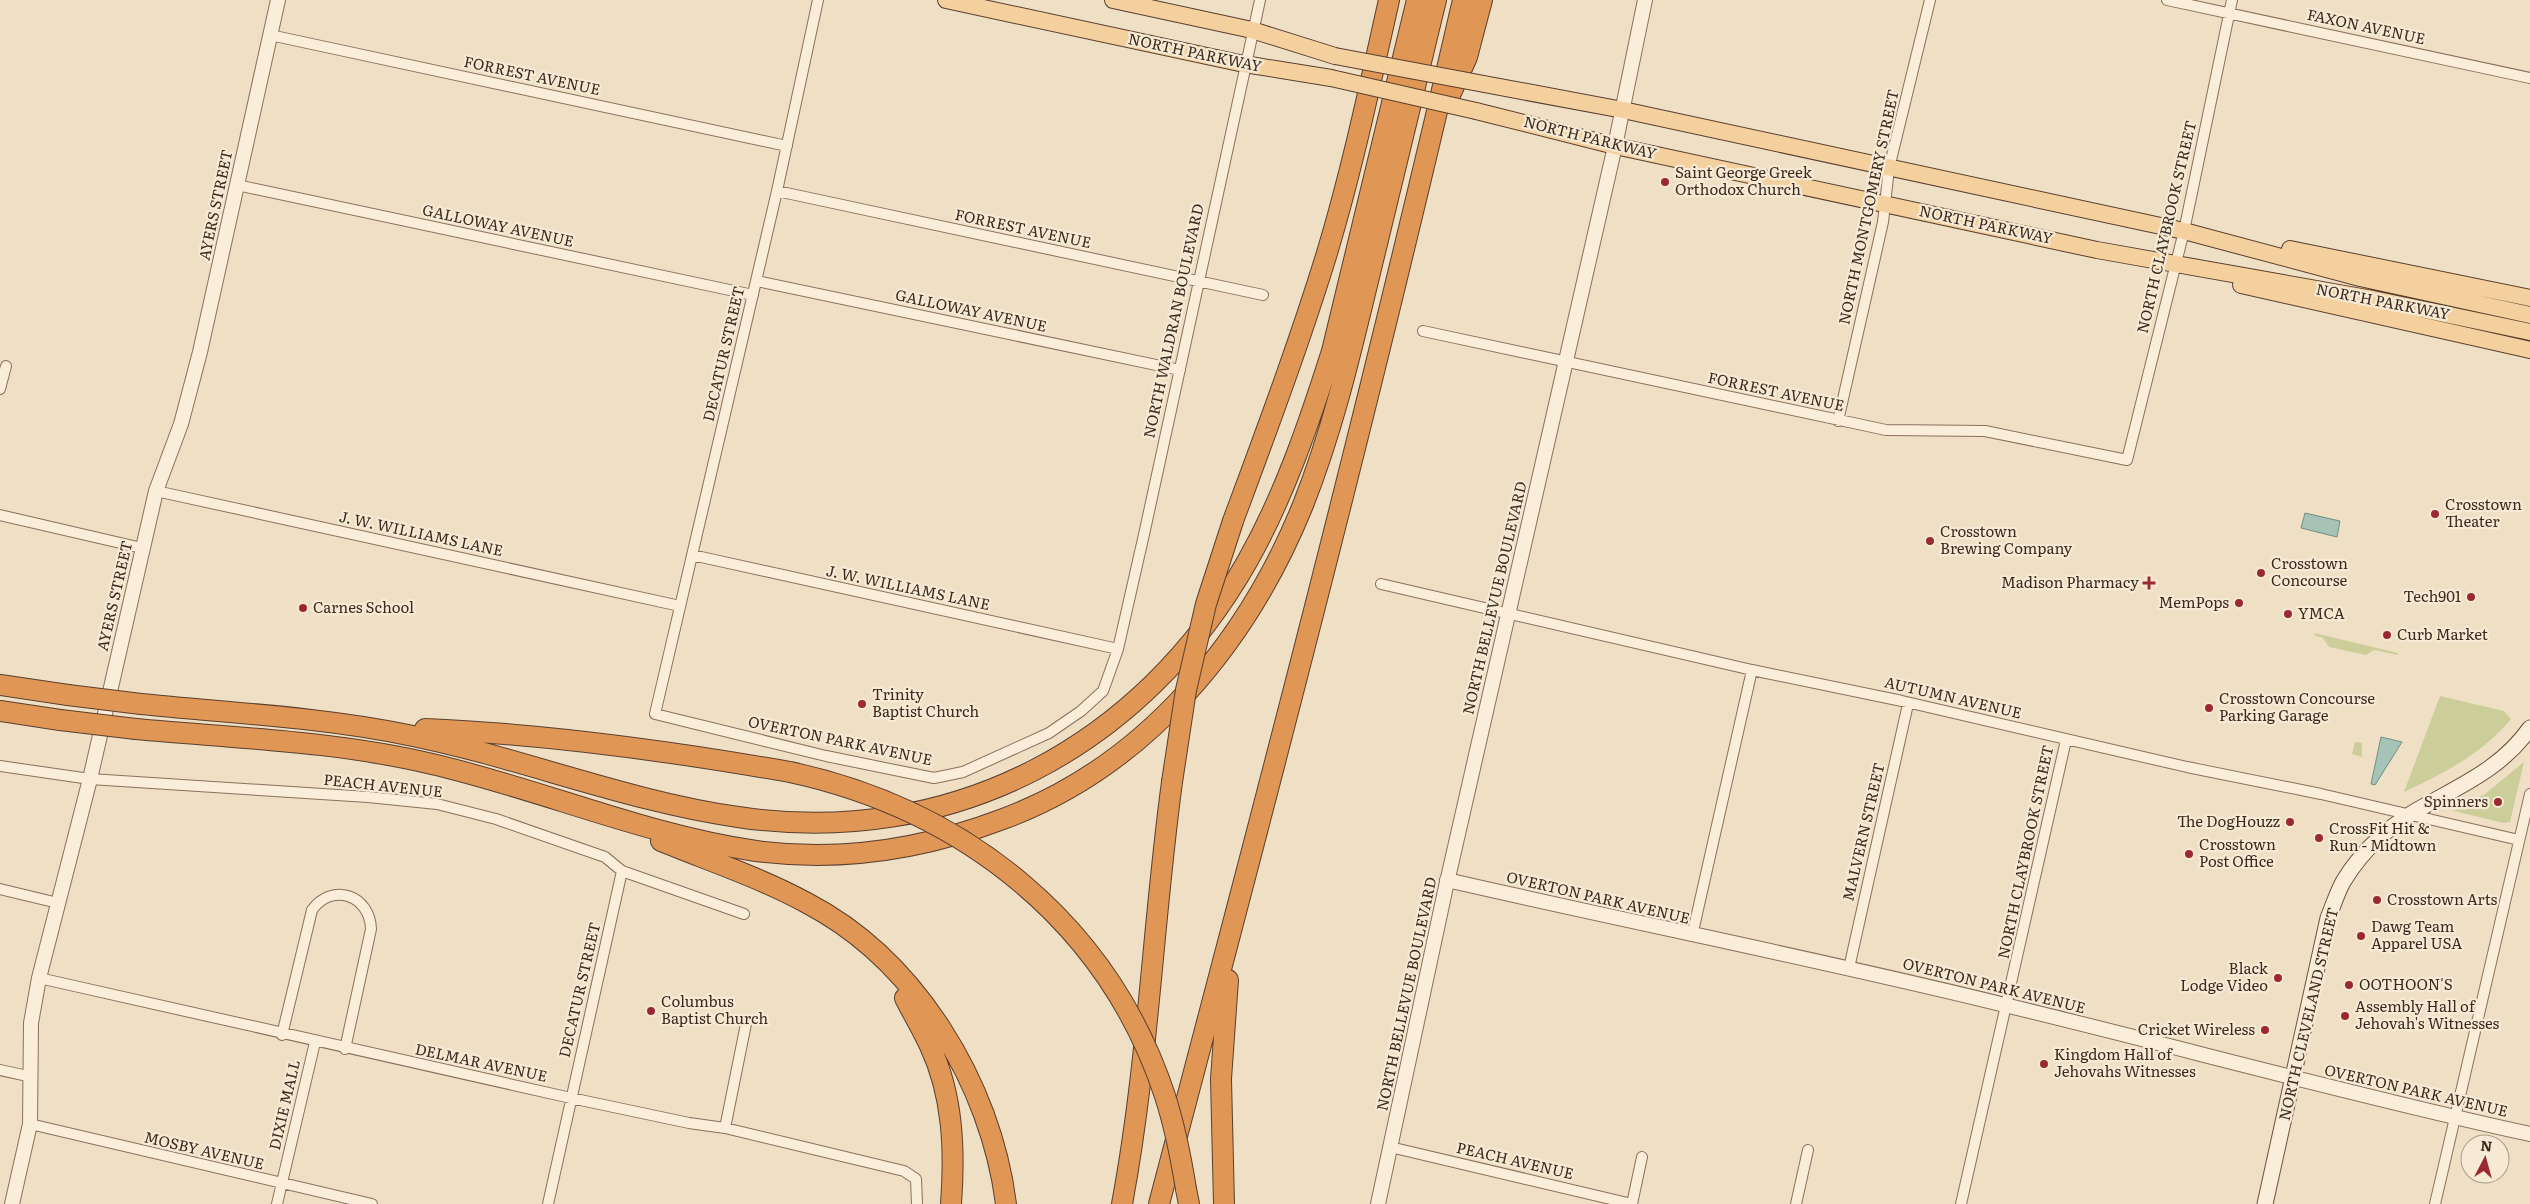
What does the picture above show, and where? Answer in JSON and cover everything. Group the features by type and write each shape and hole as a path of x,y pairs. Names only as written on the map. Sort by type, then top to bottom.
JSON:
{"highway":[{"path":"1122,1204 1131,1154 1162,860 1172,782 1190,673 1206,604 1233,521 1286,380 1327,252 1367,100 1389,0"},
{"path":"365,727 478,750 646,799 701,811 781,822 820,823 897,817 948,806 990,791 1025,775 1095,734 1136,701 1170,668 1189,646 1243,568 1281,495 1313,411 1332,351 1417,0"},
{"path":"0,711 136,729 311,745 390,755 458,770 658,829 726,846 787,854 874,852 935,841 976,829 1042,802 1101,768 1160,721 1203,675 1235,633 1261,593 1302,506 1335,412 1436,0"},
{"path":"1159,1204 1229,945 1273,764 1367,404 1463,0"},
{"path":"1431,138 1468,57 1482,0"},
{"path":"0,685 141,704 365,727 492,732 693,757 790,772 868,793 944,828 1008,871 1066,926 1113,987 1152,1062 1173,1124 1188,1199"},
{"path":"539,793 782,890 837,920 883,958 910,988 959,1056 987,1122 996,1153 1006,1204"},
{"path":"1224,1204 1220,1080 1229,945"},
{"path":"883,958 930,1046 941,1074 952,1132 954,1166 951,1204"}],"main road":[{"name":"NORTH PARKWAY","path":"946,0 1244,64 1331,78 1476,111 1615,146 2174,265 2373,299 2530,332"},
{"name":"NORTH PARKWAY","path":"1112,0 1252,30 1335,56 1622,110 2184,231 2360,278 2530,315"},
{"path":"2184,231 2341,258 2530,298"},
{"path":"2174,265 2265,292 2530,350"},
{"name":"NORTH CLEVELAND STREET","path":"2265,1204 2328,918 2342,883 2372,844 2410,815 2489,770 2529,734"}],"street":[{"name":"AYERS STREET","path":"12,1204 30,1124 32,1077 31,1024 39,978 90,779 156,491 181,424 200,352 278,0"},
{"name":"DECATUR STREET","path":"655,714 757,280 818,0"},
{"name":"NORTH WALDRAN BOULEVARD","path":"1118,649 1180,370 1244,64 1260,0"},
{"name":"NORTH BELLEVUE BOULEVARD","path":"1378,1204 1448,880 1615,146 1645,0"},
{"name":"NORTH MONTGOMERY STREET","path":"1838,421 1886,203 1890,168 1930,0"},
{"name":"FAXON AVENUE","path":"2167,0 2530,78"},
{"name":"NORTH CLAYBROOK STREET","path":"2127,460 2184,231 2232,0"},
{"name":"FORREST AVENUE","path":"270,35 787,146"},
{"name":"GALLOWAY AVENUE","path":"237,185 753,295"},
{"name":"FORREST AVENUE","path":"777,191 1263,295"},
{"name":"GALLOWAY AVENUE","path":"757,280 1180,370"},
{"name":"FORREST AVENUE","path":"1422,332 1886,430 1985,431 2127,460"},
{"path":"0,389 6,366"},
{"name":"J. W. WILLIAMS LANE","path":"156,491 680,606"},
{"path":"0,515 142,548"},
{"name":"J. W. WILLIAMS LANE","path":"692,555 1118,649"},
{"name":"AUTUMN AVENUE","path":"1381,584 1752,670 2066,740 2321,794 2519,840"},
{"name":"OVERTON PARK AVENUE","path":"655,714 826,756 934,778 963,772 1049,733 1065,722 1103,691 1118,649"},
{"path":"1692,936 1752,670"},
{"name":"MALVERN STREET","path":"1849,968 1908,704"},
{"name":"NORTH CLAYBROOK STREET","path":"1961,1204 2008,1005 2066,740"},
{"name":"PEACH AVENUE","path":"0,766 90,779 437,804 496,819 605,857 622,871 744,914"},
{"path":"2435,1204 2453,1118 2530,794"},
{"name":"DECATUR STREET","path":"548,1204 622,871"},
{"name":"OVERTON PARK AVENUE","path":"1448,880 2008,1005 2453,1118 2530,1134"},
{"path":"0,889 58,903"},
{"path":"282,1034 312,910 324,898 349,896 362,903 368,913 371,929 345,1049"},
{"name":"DELMAR AVENUE","path":"39,978 345,1049 689,1123 725,1128 904,1171 916,1179 917,1204"},
{"path":"725,1128 746,1024"},
{"name":"DIXIE MALL","path":"277,1204 315,1042"},
{"path":"0,1070 32,1077"},
{"name":"MOSBY AVENUE","path":"30,1124 372,1204"},
{"name":"PEACH AVENUE","path":"1390,1148 1632,1204"},
{"path":"1796,1204 1808,1150"},
{"path":"1632,1204 1642,1157"}],"green space":[{"path":"2314,633 2398,653 2398,655 2374,650 2366,655 2329,647 2323,638 2316,636"},
{"path":"2440,696 2504,711 2511,719 2488,742 2462,762 2404,792"},
{"path":"2355,742 2362,743 2362,757 2352,754"},
{"path":"2524,762 2510,822 2503,823 2454,811 2485,794"}],"shaded area":[{"path":"2305,513 2340,521 2337,537 2301,528"},
{"path":"2381,737 2402,742 2375,785 2371,784"}],"place":[{"name":"Saint George Greek Orthodox Church","path":"1665,182"},
{"name":"Crosstown Theater","path":"2435,514"},
{"name":"Crosstown Brewing Company","path":"1930,541"},
{"name":"Crosstown Concourse","path":"2261,573"},
{"name":"Madison Pharmacy","path":"2149,583"},
{"name":"Tech901","path":"2471,597"},
{"name":"MemPops","path":"2239,603"},
{"name":"Carnes School","path":"303,608"},
{"name":"YMCA","path":"2288,614"},
{"name":"Curb Market","path":"2387,635"},
{"name":"Trinity Baptist Church","path":"862,704"},
{"name":"Crosstown Concourse Parking Garage","path":"2209,708"},
{"name":"Spinners","path":"2498,802"},
{"name":"The DogHouzz","path":"2290,822"},
{"name":"CrossFit Hit & Run - Midtown","path":"2319,838"},
{"name":"Crosstown Post Office","path":"2189,854"},
{"name":"Crosstown Arts","path":"2377,900"},
{"name":"Dawg Team Apparel USA","path":"2361,936"},
{"name":"Black Lodge Video","path":"2278,978"},
{"name":"OOTHOON'S","path":"2349,985"},
{"name":"Columbus Baptist Church","path":"651,1011"},
{"name":"Assembly Hall of Jehovah's Witnesses","path":"2345,1016"},
{"name":"Cricket Wireless","path":"2265,1030"},
{"name":"Kingdom Hall of Jehovahs Witnesses","path":"2044,1064"}]}
